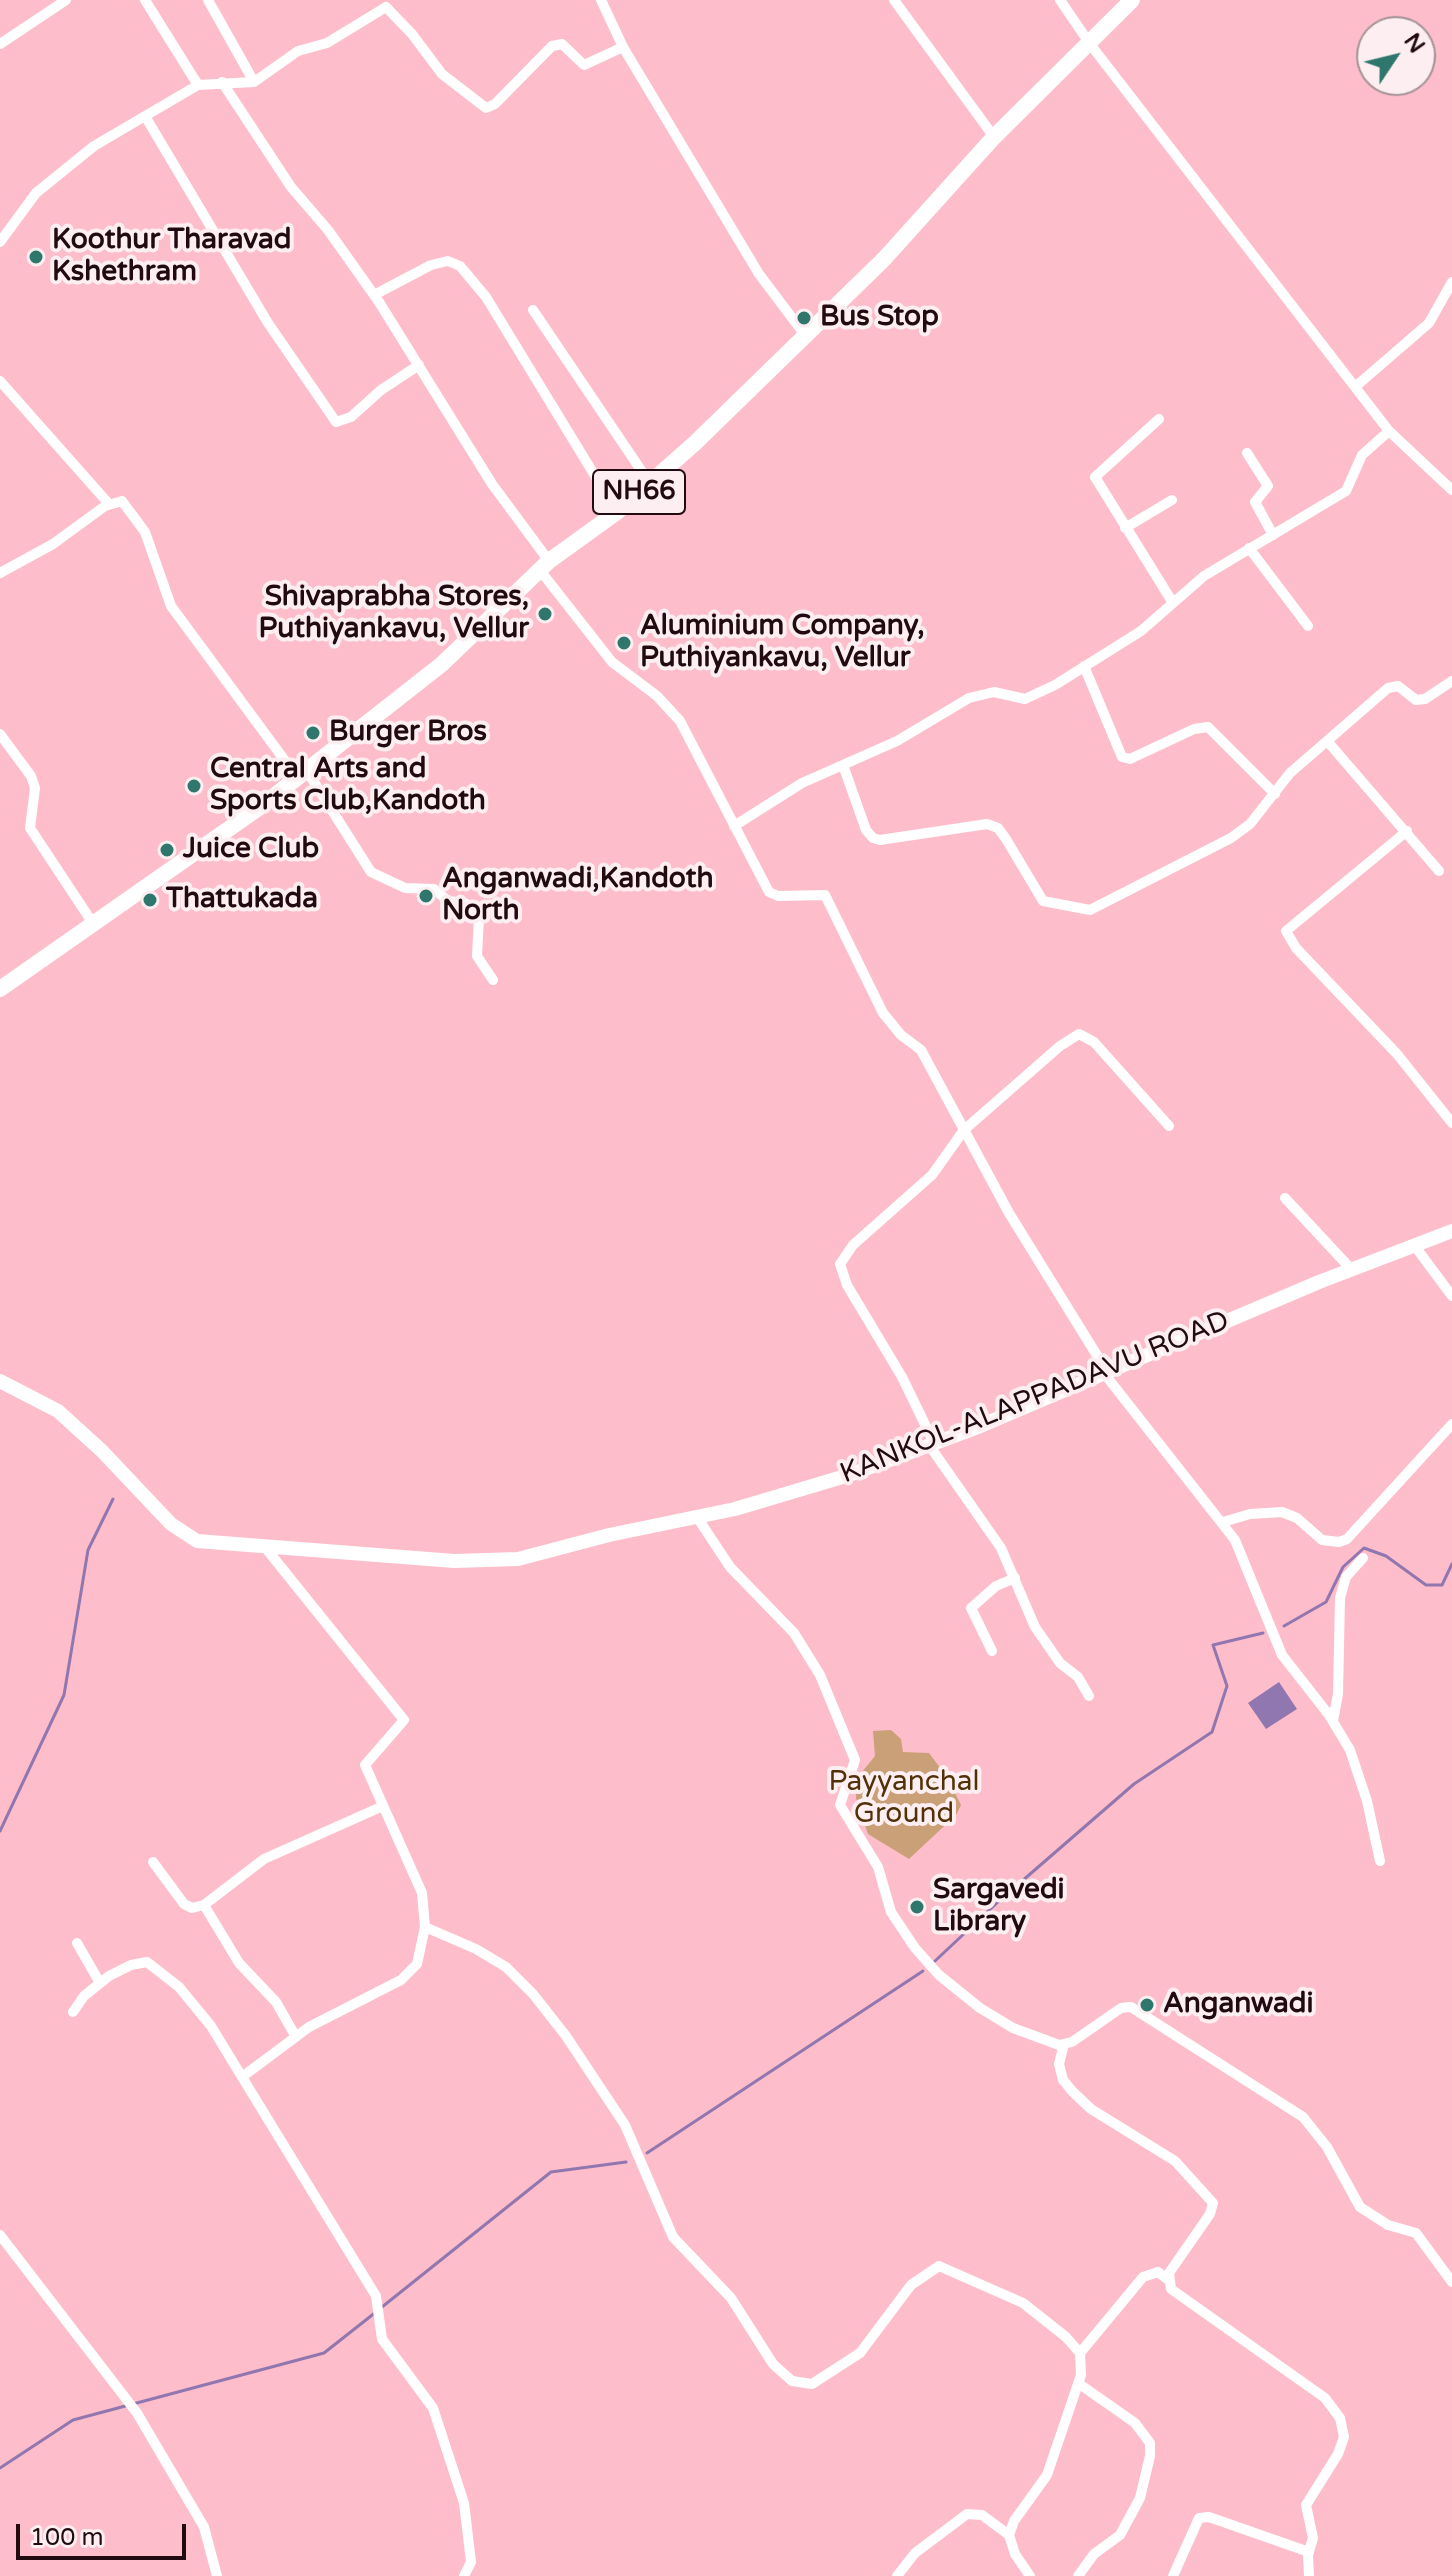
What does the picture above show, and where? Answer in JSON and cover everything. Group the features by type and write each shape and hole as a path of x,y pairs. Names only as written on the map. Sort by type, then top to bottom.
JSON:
{"highway":[{"name":"NH66","path":"0,989 302,774 442,664 544,565 617,512 695,443 884,259 994,137 1132,0"}],"main road":[{"name":"KANKOL-ALAPPADAVU ROAD","path":"0,1381 58,1411 102,1451 171,1524 197,1541 489,1562 518,1559 609,1535 697,1517 849,1475 932,1444 1351,1269 1452,1231"}],"street":[{"path":"0,44 66,0"},
{"path":"145,0 198,85"},
{"path":"208,0 254,82"},
{"path":"601,0 623,47 759,274 805,335"},
{"path":"894,0 994,137"},
{"path":"1060,0 1090,44 1389,431 1452,490"},
{"path":"0,242 36,193 94,146 198,85 254,82 298,51 327,43 386,7 412,34 442,74 486,108 495,104 552,46 562,44 584,65 623,47"},
{"path":"222,82 291,187 328,230 374,295 544,565 612,662 657,696 680,721 769,892 778,896 825,895 883,1013 901,1035 921,1050 1014,1223 1105,1371 1235,1540 1282,1655 1333,1721 1350,1750 1367,1801 1380,1861"},
{"path":"145,116 268,323 336,422 351,417 381,390 419,365"},
{"path":"374,295 431,265 448,261 460,266 486,297 617,512"},
{"path":"1355,387 1429,323 1452,282"},
{"path":"533,310 649,482"},
{"path":"0,381 109,504"},
{"path":"1159,419 1095,477 1173,603"},
{"path":"734,826 802,783 897,741 969,698 994,692 1025,699 1084,666 1141,631 1204,576 1346,491 1362,455 1389,431"},
{"path":"1247,453 1268,486 1255,502 1273,535"},
{"path":"1125,528 1172,500"},
{"path":"0,573 32,557 109,504 122,501 145,532 171,606 302,774 371,872 405,888 434,889 448,901 465,903 479,917 477,956 493,980"},
{"path":"1249,548 1308,626"},
{"path":"1084,666 1122,757 1130,759 1194,729 1208,727 1275,794"},
{"path":"843,765 866,830 873,838 880,840 987,824 998,828 1043,901 1090,910 1231,838 1250,824 1290,773 1393,685 1416,700 1425,699 1452,681"},
{"path":"0,734 31,776 35,788 30,828 94,925"},
{"path":"1328,742 1439,871"},
{"path":"1407,831 1286,931 1315,969 1397,1054 1452,1123"},
{"path":"1089,1696 1078,1677 1060,1663 1035,1627 1001,1548 932,1444 902,1377 847,1285 840,1264 853,1245 932,1175 964,1130 1060,1046 1079,1034 1094,1042 1169,1126"},
{"path":"1285,1198 1351,1269"},
{"path":"1414,1245 1452,1296"},
{"path":"1223,1522 1250,1514 1282,1512 1297,1518 1322,1540 1339,1542 1347,1539 1452,1424"},
{"path":"697,1517 730,1567 794,1633 820,1675 855,1760 840,1805 878,1867 891,1912 915,1948 939,1975 980,2008 1045,2041 1064,2044 1121,2008 1131,2007 1303,2117 1327,2147 1360,2207 1388,2225 1416,2233 1452,2282"},
{"path":"242,2077 296,2037 401,1980 417,1964 425,1927 422,1893 365,1765 404,1720 264,1546"},
{"path":"1333,1721 1338,1694 1340,1598 1346,1577 1363,1558"},
{"path":"992,1651 971,1608 996,1586 1015,1578"},
{"path":"153,1862 184,1904 192,1908 204,1905 264,1859 383,1806"},
{"path":"204,1905 239,1963 276,2002 296,2037"},
{"path":"425,1927 476,1949 506,1967 533,1994 625,2125 673,2237 731,2298 773,2364 792,2381 812,2384 860,2353 911,2285 939,2266 1023,2303 1066,2337 1080,2353"},
{"path":"77,1943 100,1983"},
{"path":"73,2012 100,1983 131,1965 147,1962 179,1987 211,2026 379,2303 378,2321 382,2339 433,2408 464,2503 471,2552 469,2573"},
{"path":"1064,2044 1059,2064 1063,2080 1073,2092 1091,2109 1175,2161 1213,2203 1210,2214 1169,2273 1171,2289 1325,2398 1340,2418 1344,2437 1338,2454 1306,2505 1313,2538 1309,2552 1309,2576"},
{"path":"0,2235 132,2406 204,2527 217,2576"},
{"path":"1009,2535 1014,2521 1047,2475 1078,2383 1080,2353 1143,2277 1158,2272 1170,2281"},
{"path":"1078,2383 1135,2423 1150,2443 1140,2498 1120,2535 1094,2554 1078,2576"},
{"path":"897,2576 915,2553 967,2514 982,2515 1009,2535 1015,2554 1030,2576"},
{"path":"1173,2576 1199,2518 1209,2517 1309,2552"}],"green space":[{"name":"Payyanchal Ground","path":"891,1730 901,1739 903,1752 929,1753 947,1777 961,1805 956,1815 909,1859 868,1834 856,1798 857,1778 875,1756 873,1731"}],"shaded area":[{"path":"1279,1682 1297,1709 1266,1729 1248,1703"}],"waterway":[{"path":"0,1831 64,1695 88,1550 113,1499"},
{"path":"1284,1626 1326,1602 1343,1567 1364,1548 1386,1556 1426,1585 1442,1585 1452,1564"},
{"path":"935,1961 1134,1784 1212,1732 1227,1686 1213,1645 1263,1633"},
{"path":"647,2153 923,1971"},
{"path":"382,2307 551,2172 626,2162"},
{"path":"0,2468 73,2420 324,2353 376,2312"}],"place":[{"name":"Koothur Tharavad Kshethram","path":"36,257"},
{"name":"Bus Stop","path":"804,318"},
{"name":"Shivaprabha Stores, Puthiyankavu, Vellur","path":"545,614"},
{"name":"Aluminium Company, Puthiyankavu, Vellur","path":"624,643"},
{"name":"Burger Bros","path":"313,733"},
{"name":"Central Arts and Sports Club,Kandoth","path":"194,786"},
{"name":"Juice Club","path":"167,850"},
{"name":"Anganwadi,Kandoth North","path":"426,896"},
{"name":"Thattukada","path":"150,900"},
{"name":"Sargavedi Library","path":"917,1907"},
{"name":"Anganwadi","path":"1147,2005"}]}
